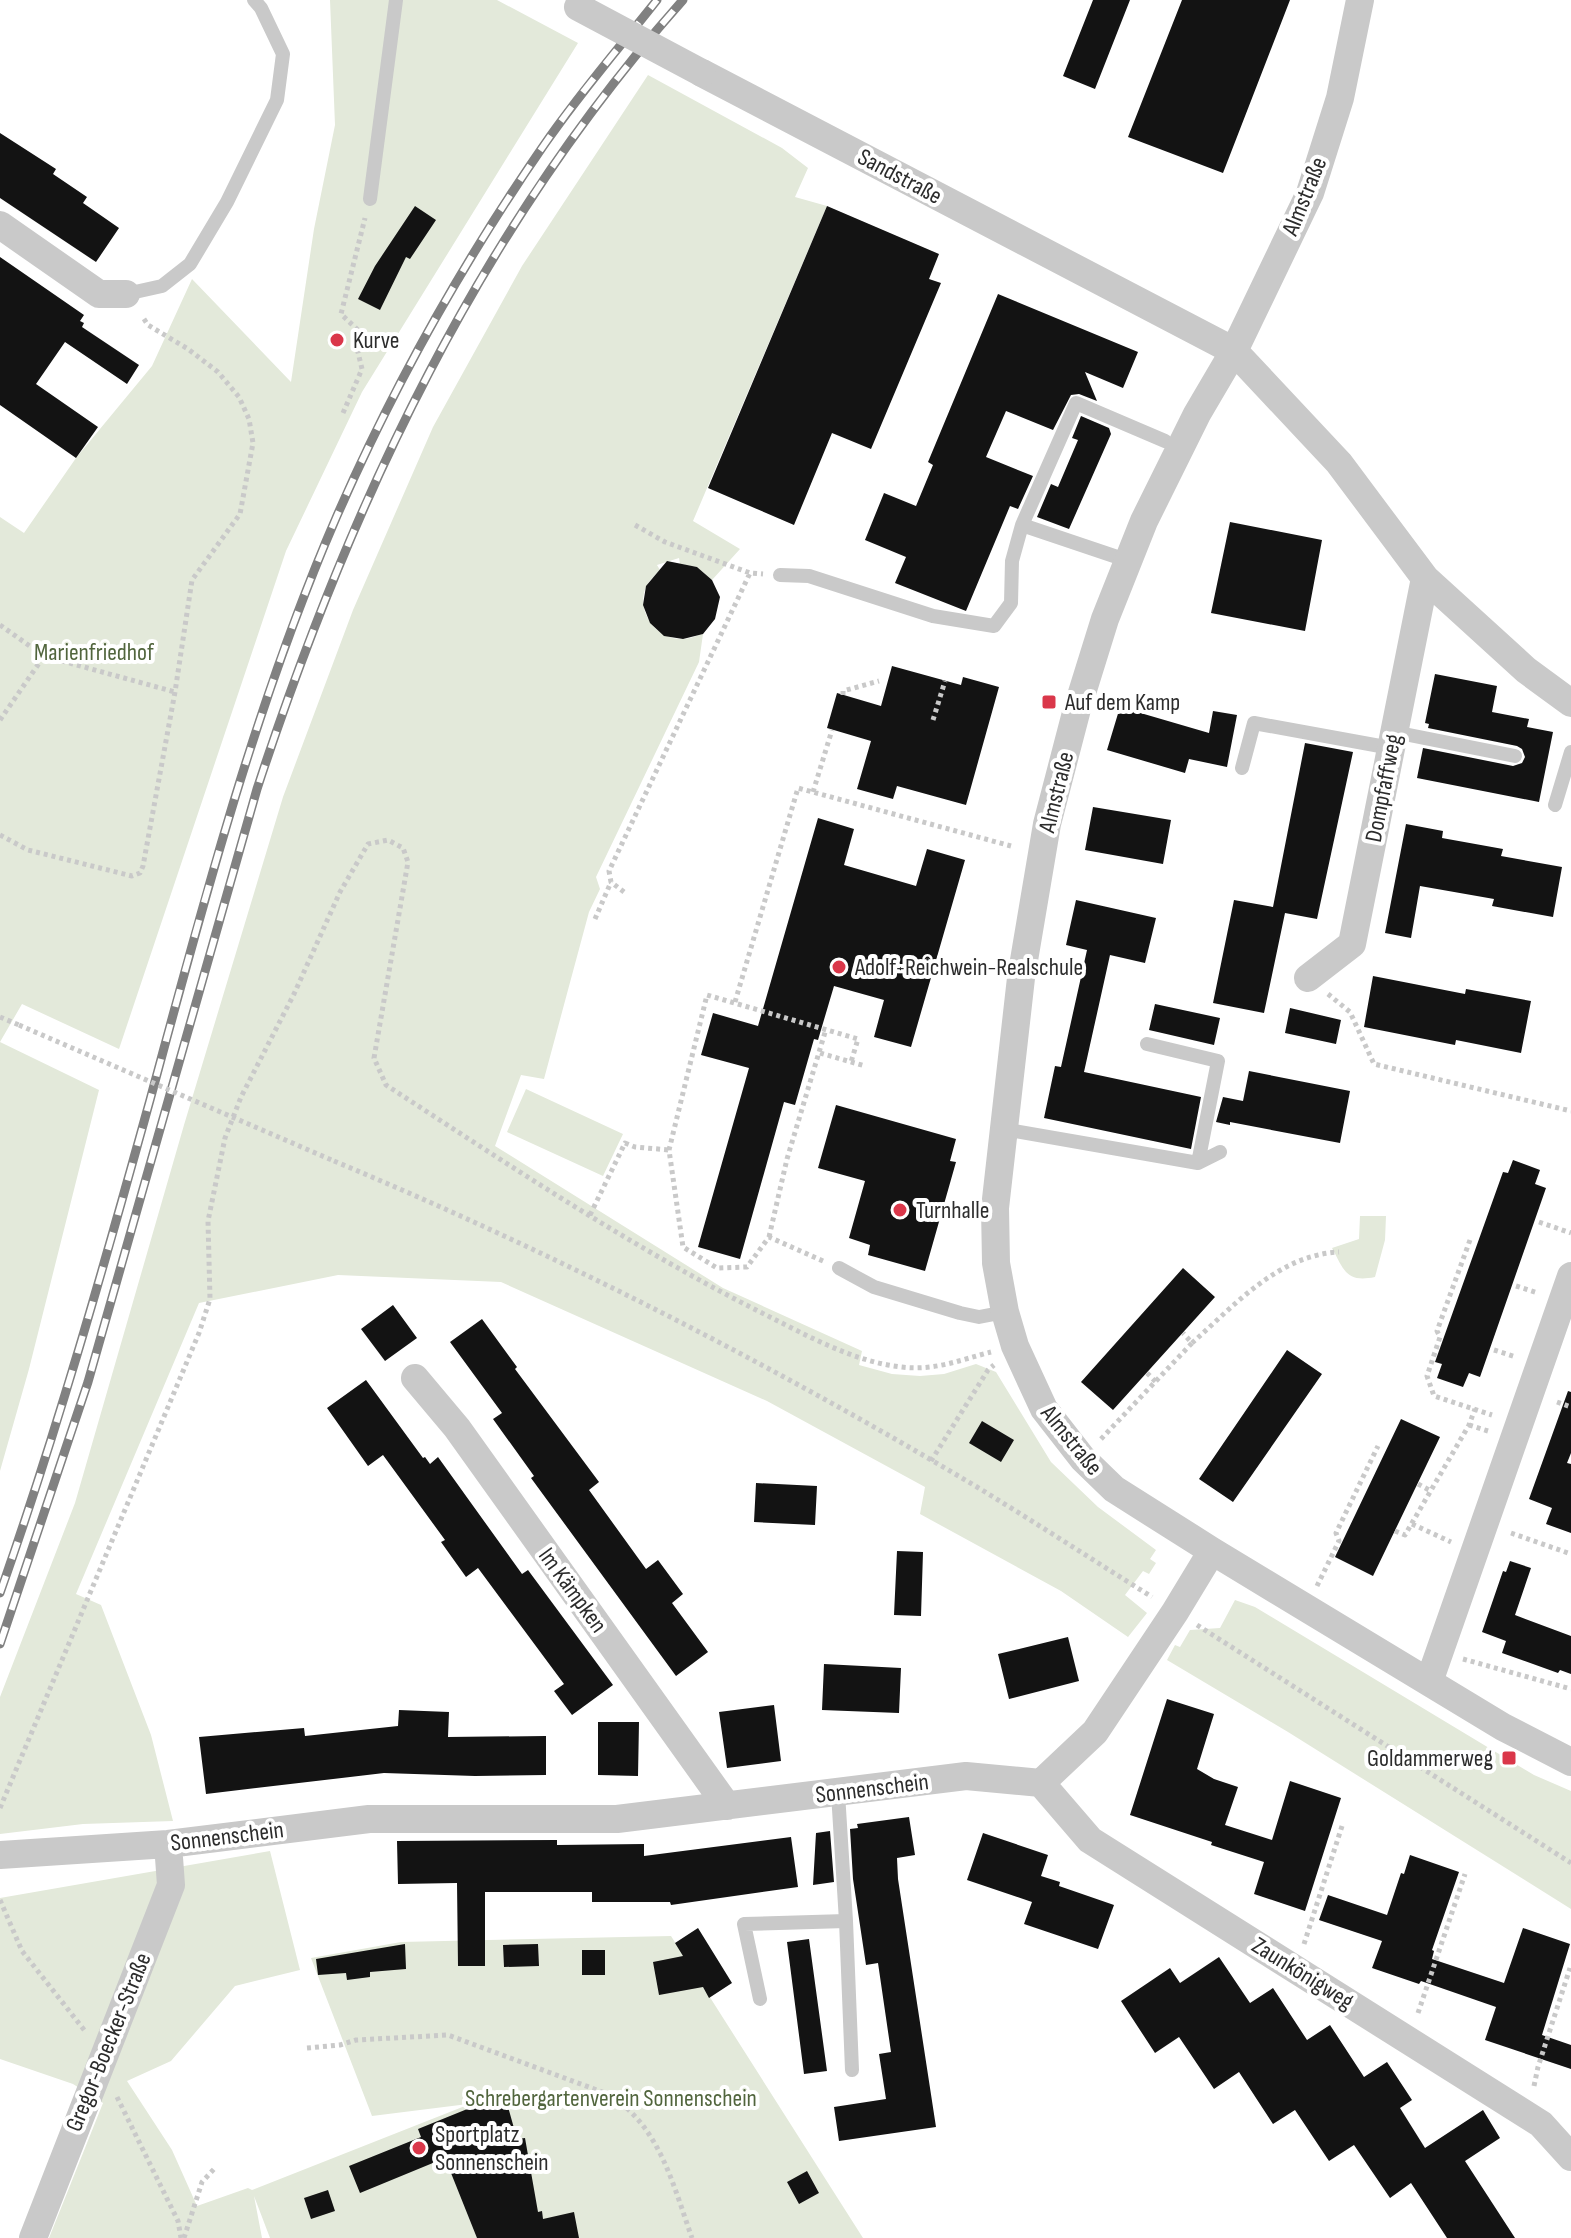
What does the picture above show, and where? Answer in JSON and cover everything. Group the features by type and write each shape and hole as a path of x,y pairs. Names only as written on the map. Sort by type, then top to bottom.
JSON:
{"street":[{"name":"Almstraße","path":"1212,1551 1114,1489 1083,1459 1044,1409 1015,1346 1005,1312 996,1263 995,1208 1021,978 1047,824 1077,709 1105,619 1144,521 1197,414 1234,351 1310,193 1340,98 1360,0"},
{"name":"Sandstraße","path":"572,3 1234,351"},
{"path":"0,225 99,294 126,294"},
{"path":"1234,351 1339,463 1425,578 1526,670 1571,703"},
{"name":"Dompfaffweg","path":"1308,978 1352,944 1425,578"},
{"path":"1429,1682 1571,1276"},
{"name":"Im Kämpken","path":"415,1378 466,1441 727,1806"},
{"path":"1041,1783 1095,1732 1212,1551 1519,1737 1571,1762"},
{"name":"Sonnenschein","path":"0,1855 168,1844 369,1819 617,1819 966,1776 1041,1783"},
{"name":"Zaunkönigweg","path":"1041,1783 1090,1840 1541,2124 1571,2157"},
{"name":"Gregor-Boecker-Straße","path":"33,2238 171,1885 168,1844"}],"lane":[{"path":"126,294 162,286 190,264 227,202 277,100 283,54 254,0"},
{"path":"370,199 396,0"},
{"path":"780,575 809,576 933,616 994,626 1011,603 1012,561 1022,525 1076,403 1165,441"},
{"path":"1022,525 1129,561"},
{"path":"1242,768 1254,723 1515,756"},
{"path":"1555,805 1571,752"},
{"path":"1147,1044 1218,1061 1198,1163"},
{"path":"1003,1129 1198,1163 1220,1152"},
{"path":"839,1268 874,1287 960,1313 979,1317 1005,1312"},
{"path":"838,1793 852,2070"},
{"path":"760,1999 744,1924 846,1921"}],"path":[{"path":"343,413 362,369 357,348 359,331 341,314 370,199"},
{"path":"0,835 28,850 132,876 140,873 175,692 192,580 240,514 253,443 249,419 239,397 218,372 148,325 126,294"},
{"path":"635,525 665,542 750,573 780,575"},
{"path":"595,919 611,882 609,871 750,573"},
{"path":"0,625 44,656 175,692"},
{"path":"0,720 44,656"},
{"path":"843,695 843,691 879,681"},
{"path":"933,720 945,681"},
{"path":"813,792 832,730"},
{"path":"735,1002 798,788 1011,846"},
{"path":"0,1808 199,1333 210,1299 208,1221 225,1138 241,1097 294,994 340,892 368,844 388,840 403,848 408,862 374,1058 386,1085 590,1215 719,1292 858,1357 899,1367 923,1368 951,1365 1015,1346"},
{"path":"611,882 624,892"},
{"path":"1308,978 1350,1012 1374,1064 1571,1111"},
{"path":"826,1029 787,1159 769,1237 747,1267 717,1268 683,1247 669,1150 707,995 735,1002 826,1029 858,1039 851,1062"},
{"path":"0,1017 509,1238 632,1299 931,1461 1571,1863"},
{"path":"820,1053 865,1066"},
{"path":"590,1215 625,1143 669,1150"},
{"path":"1539,1222 1571,1233"},
{"path":"769,1237 839,1268"},
{"path":"1470,1240 1437,1331 1440,1337 1427,1376 1434,1396 1519,1424"},
{"path":"1083,1459 1192,1343 1256,1286 1286,1267 1319,1253 1339,1252"},
{"path":"1183,1333 1192,1343"},
{"path":"931,1461 988,1370 1015,1346"},
{"path":"1147,1373 1156,1382"},
{"path":"1395,1531 1405,1535 1469,1425 1475,1409"},
{"path":"1306,1608 1339,1541 1336,1533 1378,1446"},
{"path":"1418,1484 1431,1491"},
{"path":"1484,1523 1571,1554"},
{"path":"1412,1524 1473,1554"},
{"path":"1440,1652 1571,1689"},
{"path":"1296,1969 1343,1823"},
{"path":"1409,2039 1465,1874"},
{"path":"0,1900 22,1951 103,2054"},
{"path":"1522,2112 1533,2091 1570,1968"},
{"path":"307,2048 356,2040 448,2035 605,2093 624,2105 655,2142 692,2238"},
{"path":"91,2085 116,2094 178,2221 183,2238"},
{"path":"183,2238 202,2182 214,2169"}],"green space":[{"name":"Marienfriedhof","path":"330,0 497,0 578,43 362,392 286,551 119,1049 22,1004 0,1042 0,517 24,533 76,458 152,366 192,279 291,382 314,229 335,125"},
{"path":"648,75 782,148 808,168 795,197 827,206 693,521 740,549 712,580 697,567 680,564 679,558 657,565 660,570 647,585 643,604 650,622 657,629 674,638 686,639 703,634 699,662 596,877 600,889 589,912 544,1079 521,1075 495,1146 723,1288 862,1351 859,1365 892,1374 920,1376 944,1374 976,1364 996,1372 1051,1462 1098,1507 1156,1550 1150,1559 1156,1563 1149,1574 1143,1571 1125,1595 1147,1613 1128,1637 1061,1591 920,1514 925,1487 767,1401 501,1282 338,1275 199,1303 76,1594 101,1605 151,1735 173,1821 83,1824 0,1834 0,1697 75,1503 283,797 353,610 433,427 522,266"},
{"path":"0,1042 99,1090 29,1369 0,1471"},
{"path":"526,1089 623,1134 603,1176 507,1132"},
{"path":"1360,1216 1386,1216 1385,1240 1375,1277 1358,1278 1347,1273 1332,1248 1359,1239"},
{"path":"1235,1600 1255,1607 1534,1775 1571,1791 1571,1909 1167,1660 1175,1645 1180,1647 1190,1630 1220,1628"},
{"path":"270,1851 300,1970 235,1986 171,2061 127,2081 172,2150 197,2206 248,2188 252,2190 465,2106 504,2215 528,2238 270,2238 254,2196 262,2238 49,2238 103,2103 73,2084 0,2059 0,1898"},
{"name":"Schrebergartenverein Sonnenschein","path":"671,1936 863,2238 534,2238 507,2215 468,2104 372,2116 311,1958 401,1942"}],"building":[{"path":"1093,0 1130,0 1095,89 1063,76"},
{"path":"1182,0 1290,0 1223,173 1128,137"},
{"path":"0,133 56,169 53,174 87,197 83,203 119,228 96,262 0,198"},
{"path":"415,206 436,220 410,259 406,257 380,310 358,299 375,266"},
{"path":"827,206 939,254 929,279 941,283 871,449 832,433 794,525 708,488"},
{"path":"0,257 84,315 80,321 84,323 82,327 139,365 127,384 65,342 36,384 98,427 76,458 0,405"},
{"path":"998,294 1138,352 1123,388 1085,372 1097,401 1079,394 1071,395 1053,430 1006,411 986,457 1033,476 1018,509 1010,506 966,611 895,583 906,557 865,540 884,493 916,506 933,465 928,462"},
{"path":"1081,416 1109,428 1111,434 1069,529 1037,517 1051,484 1058,487 1078,440 1072,438"},
{"path":"1230,522 1322,540 1305,631 1211,613"},
{"path":"667,561 697,567 712,580 720,597 715,619 703,634 683,639 664,636 650,623 643,605 646,586"},
{"path":"892,666 961,685 963,677 999,687 966,805 897,786 893,799 857,789 871,741 827,728 837,693 881,706"},
{"path":"1435,674 1497,686 1492,712 1529,719 1527,727 1553,732 1539,802 1417,778 1423,748 1513,766 1522,763 1525,757 1517,746 1428,728 1429,724 1425,723"},
{"path":"1120,707 1209,733 1213,711 1237,715 1227,767 1189,759 1185,773 1107,750"},
{"path":"1305,743 1353,752 1317,919 1285,913 1264,1013 1213,1003 1234,900 1273,907"},
{"path":"1093,807 1171,820 1163,864 1085,850"},
{"path":"818,818 854,829 844,865 916,886 927,849 965,860 911,1047 874,1037 884,1000 834,986 818,1040 814,1039 795,1105 784,1102 740,1259 698,1247 749,1068 701,1055 713,1013 758,1026"},
{"path":"1406,824 1443,831 1442,838 1503,849 1501,856 1562,867 1553,917 1492,906 1494,899 1420,886 1411,938 1385,933"},
{"path":"1076,900 1156,918 1145,963 1110,955 1084,1072 1201,1097 1191,1149 1044,1118 1055,1066 1061,1067 1087,950 1066,945"},
{"path":"1373,976 1465,994 1466,989 1531,1001 1521,1053 1456,1040 1455,1045 1364,1027"},
{"path":"1155,1004 1220,1018 1214,1045 1149,1030"},
{"path":"1290,1008 1341,1020 1336,1044 1285,1033"},
{"path":"1249,1071 1350,1091 1340,1143 1216,1122 1223,1097 1243,1101"},
{"name":"Turnhalle","path":"836,1105 956,1139 950,1161 956,1162 925,1271 868,1255 870,1245 849,1238 865,1181 818,1168"},
{"path":"1513,1160 1540,1170 1535,1184 1546,1188 1480,1377 1469,1373 1463,1387 1437,1378 1442,1364 1435,1362 1503,1172 1508,1173"},
{"path":"1183,1268 1215,1297 1113,1410 1081,1382"},
{"path":"393,1305 417,1338 385,1361 361,1329"},
{"path":"482,1319 599,1482 589,1490 646,1569 658,1560 683,1594 672,1603 708,1652 676,1676 531,1478 534,1476 493,1419 502,1413 450,1342"},
{"path":"1287,1350 1322,1374 1233,1502 1199,1479"},
{"path":"366,1380 423,1458 430,1464 438,1457 522,1574 528,1570 613,1685 572,1715 554,1691 564,1684 478,1568 466,1577 441,1542 445,1540 383,1455 368,1466 327,1408"},
{"path":"1568,1391 1571,1392 1571,1453 1567,1463 1571,1464 1571,1533 1546,1524 1552,1508 1529,1499"},
{"path":"1401,1419 1440,1437 1373,1576 1335,1557"},
{"path":"982,1421 1014,1440 1001,1462 969,1443"},
{"path":"756,1483 817,1486 815,1525 754,1522"},
{"path":"897,1551 923,1552 921,1616 894,1615"},
{"path":"1510,1561 1531,1568 1515,1615 1571,1636 1571,1674 1560,1670 1558,1673 1502,1653 1506,1641 1482,1632 1503,1571 1506,1572"},
{"path":"1068,1637 1079,1681 1009,1699 998,1654"},
{"path":"824,1664 901,1668 899,1713 822,1710"},
{"path":"1167,1699 1214,1714 1197,1769 1238,1787 1225,1825 1272,1840 1290,1781 1341,1798 1305,1911 1254,1894 1264,1862 1130,1815"},
{"path":"774,1705 781,1761 727,1768 719,1712"},
{"path":"399,1710 449,1712 448,1737 546,1736 546,1775 384,1773 206,1794 199,1737 304,1728 305,1736 398,1726"},
{"path":"598,1722 639,1722 638,1776 598,1775"},
{"path":"909,1817 915,1855 897,1858 898,1879 936,2127 839,2141 834,2107 886,2099 879,2054 891,2052 878,1963 866,1965 853,1879 850,1829 858,1828 857,1824"},
{"path":"830,1831 834,1882 813,1885 816,1833"},
{"path":"983,1833 1048,1855 1041,1876 1060,1882 1059,1886 1114,1905 1098,1949 1024,1924 1032,1902 967,1880"},
{"path":"791,1837 798,1887 671,1905 670,1902 592,1902 592,1892 485,1892 485,1966 458,1966 457,1883 398,1884 397,1841 557,1840 557,1845 644,1844 644,1856"},
{"path":"1410,1855 1459,1872 1432,1950 1432,1959 1504,1983 1523,1928 1570,1944 1542,2035 1571,2045 1571,2069 1485,2040 1496,2007 1372,1968 1382,1941 1319,1920 1328,1895 1387,1915"},
{"path":"698,1928 732,1983 709,1998 703,1987 659,1995 653,1962 683,1956 675,1943"},
{"path":"809,1939 827,2071 804,2074 787,1942"},
{"path":"405,1944 406,1969 370,1972 370,1977 347,1980 346,1973 318,1975 316,1959"},
{"path":"538,1944 539,1966 504,1967 503,1945"},
{"path":"582,1950 605,1950 605,1975 582,1975"},
{"path":"1219,1957 1250,2003 1273,1988 1307,2040 1330,2025 1364,2077 1387,2062 1412,2100 1400,2108 1425,2148 1483,2110 1500,2138 1465,2161 1515,2238 1447,2238 1411,2183 1390,2198 1354,2145 1329,2161 1295,2110 1273,2124 1239,2072 1214,2089 1179,2037 1155,2053 1121,2001 1170,1968 1180,1983"},
{"path":"505,2096 517,2139 525,2138 538,2212 542,2211 543,2219 574,2212 579,2238 477,2238 445,2158 360,2193 349,2166 421,2137 418,2129"},
{"path":"807,2171 819,2193 799,2204 787,2182"},
{"path":"328,2190 335,2211 311,2219 304,2198"}],"railway":[{"path":"0,1593 79,1348 232,806 280,660 336,518 406,373 485,234 557,126 657,0"},
{"path":"0,1644 88,1382 257,789 335,577 380,473 429,372 484,274 544,179 610,88 683,0"}],"place":[{"name":"Kurve","path":"337,340"},
{"name":"Auf dem Kamp","path":"1049,702"},
{"name":"Adolf-Reichwein-Realschule","path":"839,967"},
{"name":"Turnhalle","path":"900,1210"},
{"name":"Goldammerweg","path":"1509,1758"},
{"name":"Sportplatz Sonnenschein","path":"419,2148"}]}
